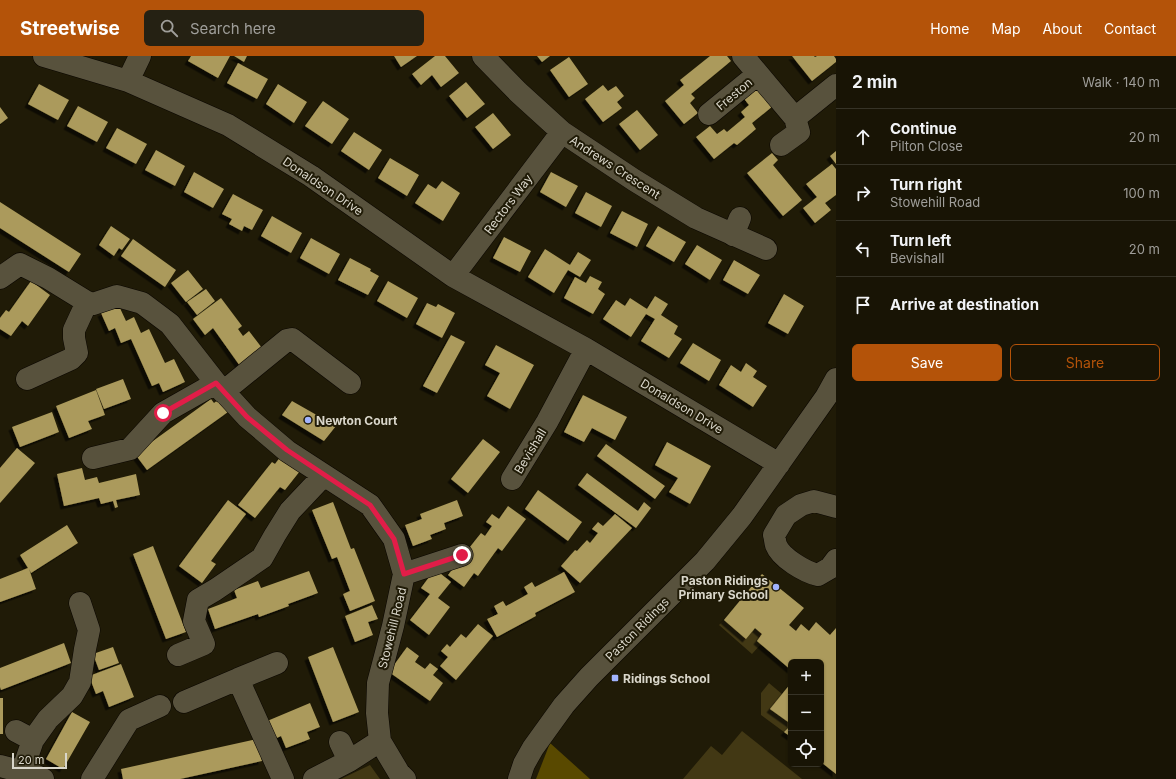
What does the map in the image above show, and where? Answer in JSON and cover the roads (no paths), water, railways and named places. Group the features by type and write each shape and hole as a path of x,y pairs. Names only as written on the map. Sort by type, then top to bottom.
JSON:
{"street":[{"name":"Donaldson Drive","path":"44,56 128,81 228,125 311,176 453,276 586,349 779,464"},
{"path":"128,81 140,56"},
{"name":"Andrews Crescent","path":"484,56 518,92 562,132 634,180 696,218 737,226 766,249"},
{"name":"Freston","path":"743,56 795,118"},
{"name":"Freston","path":"709,114 758,74"},
{"path":"781,145 799,132 795,118 836,85"},
{"name":"Rectors Way","path":"453,276 562,132"},
{"path":"0,278 20,264 48,278 87,302 74,330 77,353 71,359 26,379"},
{"name":"Stowehill Road","path":"87,302 93,304 117,296 142,303 170,324 220,387 247,417 287,450 370,505 394,539 404,574 397,610 378,683 377,713 380,741 399,773 405,779"},
{"path":"93,458 130,449 163,413 220,387 287,340 292,339 350,383"},
{"name":"Bevishall","path":"512,479 547,422 586,349"},
{"name":"Paston Ridings","path":"504,779 522,771 533,748 564,705 589,677 705,561 742,516 833,393"},
{"path":"178,655 204,644 194,621 198,600 262,558 274,535 290,512 324,475"},
{"path":"836,507 814,501 800,505 786,515 774,535 776,546 789,561 809,573 818,575 830,568 836,560"},
{"path":"404,574 462,555"},
{"path":"43,779 7,771 25,736 48,719 72,696 80,682 89,630 80,603"},
{"path":"184,702 277,663"},
{"path":"238,679 283,779"},
{"path":"92,779 129,720 160,706"},
{"path":"314,779 344,751 380,741"}],"place":[{"name":"Newton Court","path":"308,420"},
{"name":"Paston Ridings Primary School","path":"776,587"},
{"name":"Ridings School","path":"615,678"}]}
